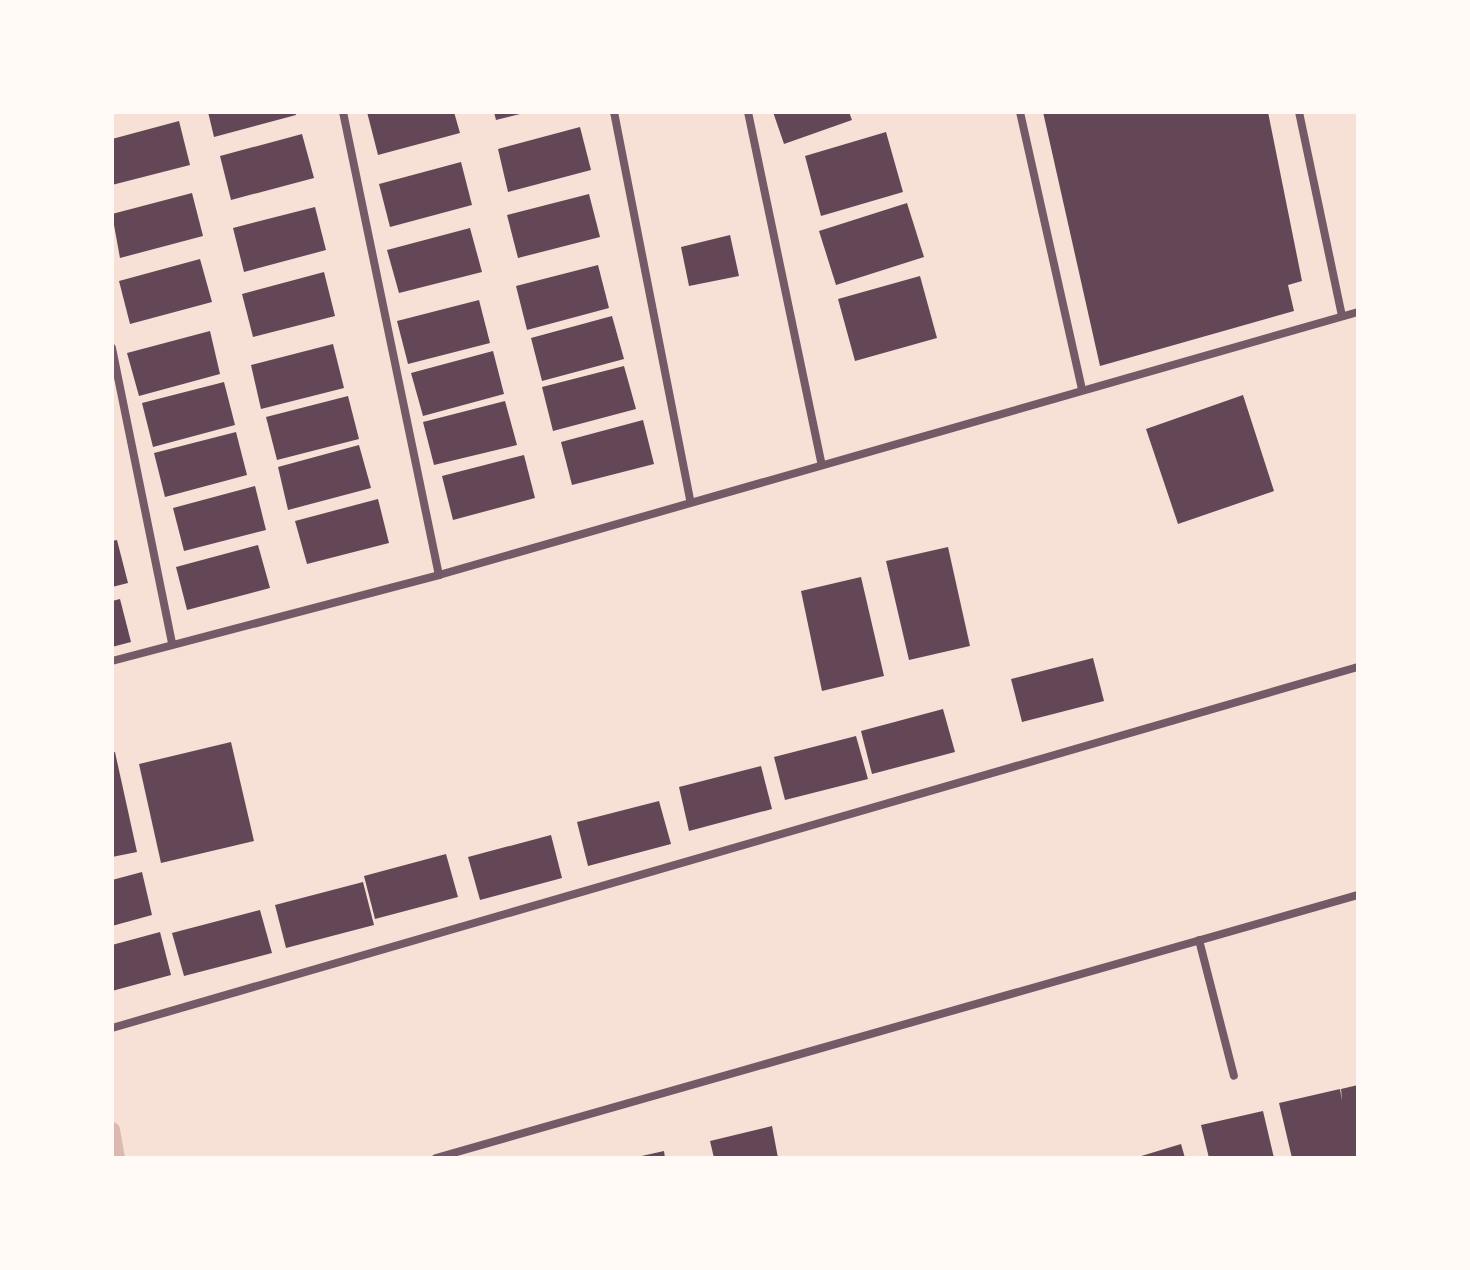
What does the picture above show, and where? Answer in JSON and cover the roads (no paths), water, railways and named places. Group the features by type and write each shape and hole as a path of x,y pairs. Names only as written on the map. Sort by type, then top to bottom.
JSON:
{"street":[{"path":"343,112 439,575"},
{"path":"614,112 690,501"},
{"path":"748,112 821,462"},
{"path":"1020,112 1082,389"},
{"path":"1299,112 1342,316"},
{"path":"112,661 439,575 821,462 1358,312"},
{"path":"112,348 172,644"},
{"path":"112,1028 1358,667"},
{"path":"436,1158 1358,895"},
{"path":"1199,940 1234,1076"}],"waterway":[{"path":"112,1130 117,1158"}]}
